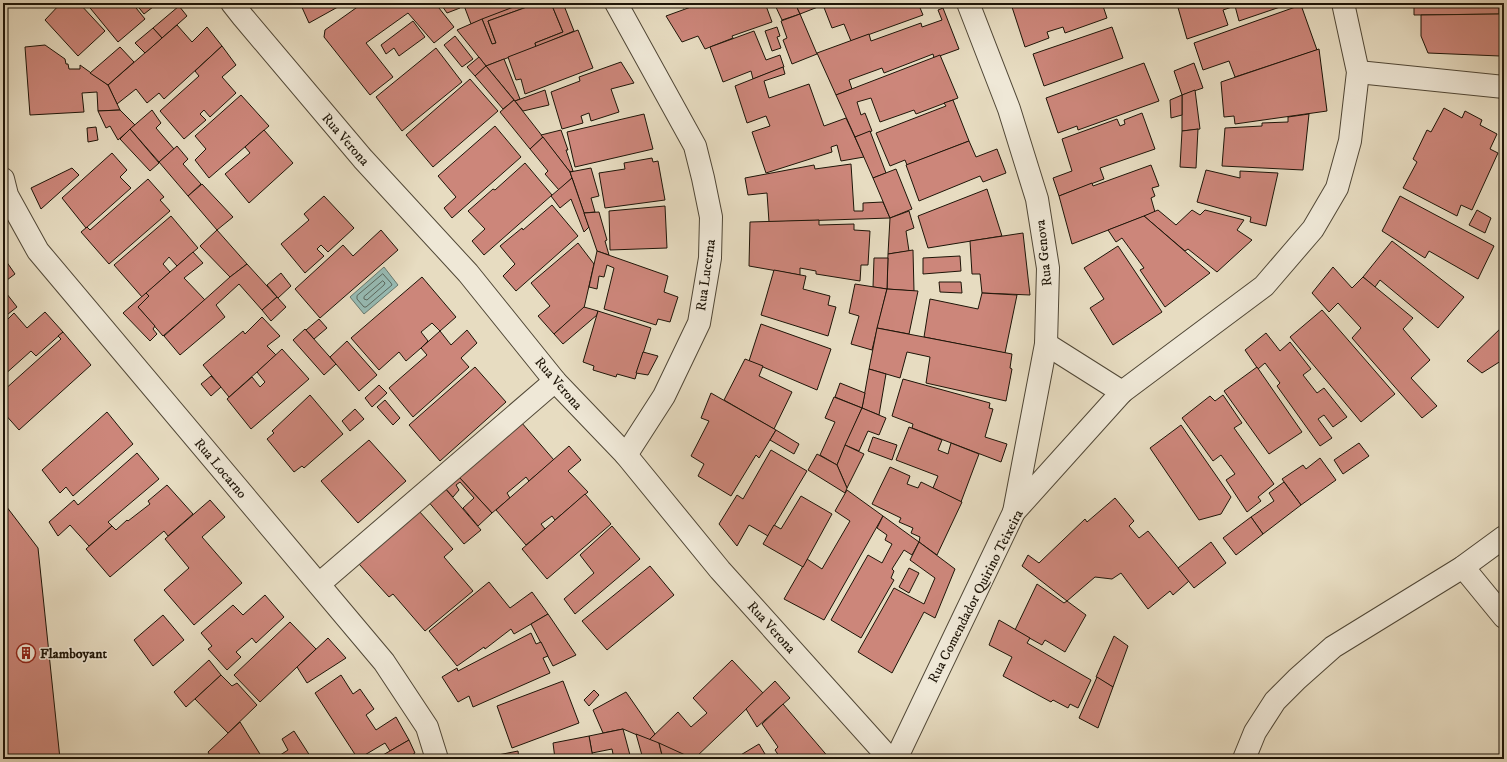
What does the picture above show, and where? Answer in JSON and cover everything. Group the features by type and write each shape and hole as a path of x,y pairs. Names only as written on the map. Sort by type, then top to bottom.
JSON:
{"street":[{"name":"Rua Verona","path":"232,3 243,18 363,159 468,273 555,380 626,455 720,570 890,759"},
{"name":"Rua Lucerna","path":"616,3 695,146 711,217 710,258 698,323 664,396 626,455"},
{"name":"Rua Genova","path":"968,3 1009,109 1037,199 1048,268 1046,344 1014,512"},
{"name":"Rua Comendador Quirino Teixeira","path":"896,759 1014,512 1122,392 1264,286 1313,229 1337,188 1350,141 1358,72 1343,3"},
{"path":"1358,72 1504,87"},
{"name":"Rua Locarno","path":"3,179 7,195 38,252 384,662 427,727 437,759"},
{"path":"1046,344 1122,392"},
{"path":"319,584 555,380"},
{"path":"1244,759 1255,732 1275,701 1333,647 1463,567 1504,537"},
{"path":"1463,567 1504,617"}],"water":[{"path":"384,267 398,285 364,314 350,297"}],"building":[{"path":"61,3 79,3 105,31 78,56 45,20"},
{"path":"86,3 132,3 145,19 118,42"},
{"path":"135,3 158,3 144,14"},
{"path":"300,3 345,3 309,23"},
{"path":"363,3 435,3 454,27 434,43 408,13 366,43 393,77 370,95 324,37 325,30"},
{"path":"440,3 458,3 460,8 447,13"},
{"path":"463,3 522,3 522,4 471,24"},
{"path":"524,3 538,3 488,21 496,43 492,44 482,19"},
{"path":"538,3 551,3 563,32 535,43 536,47 486,66 457,30 482,19 492,44 496,43 488,21"},
{"path":"551,3 563,3 574,31 536,47 535,43 563,32"},
{"path":"682,3 697,3 683,8"},
{"path":"702,3 765,3 772,22 732,36 733,38 705,49 698,36 682,42 666,16"},
{"path":"774,3 795,3 800,14 782,20"},
{"path":"795,3 828,3 800,14"},
{"path":"828,3 918,3 923,15 851,41 844,24 832,28 823,5"},
{"path":"1024,3 1102,3 1107,18 1065,33 1063,27 1047,32 1049,38 1025,47 1012,7"},
{"path":"1292,3 1239,21 1235,6 1223,10 1228,25 1187,39 1177,4"},
{"path":"1414,3 1499,3 1499,14 1414,15"},
{"path":"1301,5 1317,50 1235,77 1229,61 1203,70 1194,43"},
{"path":"179,6 187,16 162,38 153,28"},
{"path":"943,8 959,49 934,58 933,54 884,73 882,68 849,80 852,89 836,95 817,53 869,34 871,41 921,23 922,27 942,20 938,10"},
{"path":"800,14 817,54 792,64 783,40 787,38 781,21"},
{"path":"1500,14 1500,56 1428,53 1421,36 1421,15"},
{"path":"1500,14 1504,14 1504,38 1500,38"},
{"path":"413,21 425,37 399,56 394,48 386,54 381,45"},
{"path":"177,25 192,42 207,27 222,46 164,99 159,93 147,103 136,89 117,104 108,85"},
{"path":"777,27 780,36 777,37 781,48 772,51 765,31"},
{"path":"1112,27 1123,58 1044,86 1033,54"},
{"path":"153,28 162,38 145,53 135,43"},
{"path":"578,30 593,68 525,94 521,79 516,80 508,57"},
{"path":"754,31 766,60 780,55 784,67 753,79 751,71 723,82 710,47"},
{"path":"455,36 473,59 462,67 444,45"},
{"path":"45,45 65,59 69,69 80,69 80,65 108,85 120,110 98,111 97,92 82,93 84,112 30,115 25,47"},
{"path":"222,46 236,65 222,77 236,93 210,117 204,110 200,114 206,120 184,139 160,111 199,76 195,71"},
{"path":"120,47 134,62 108,85 90,73"},
{"path":"436,48 462,82 402,131 376,97"},
{"path":"1319,49 1327,111 1235,124 1234,116 1224,117 1221,82"},
{"path":"940,55 958,98 916,114 914,110 880,122 871,98 857,102 861,115 865,113 872,131 855,137 836,95"},
{"path":"479,57 486,66 475,76 467,67"},
{"path":"504,59 520,99 515,101 486,66"},
{"path":"621,62 634,83 611,89 619,112 591,121 589,113 581,116 583,123 562,129 551,92 580,81 579,77"},
{"path":"1144,63 1159,101 1078,130 1077,126 1058,133 1046,98"},
{"path":"1194,63 1203,88 1182,95 1174,71"},
{"path":"486,66 514,100 503,109 475,76"},
{"path":"783,67 785,74 764,81 769,98 809,84 824,126 846,118 864,157 841,161 837,145 831,147 832,152 766,173 752,132 770,126 766,116 747,123 735,86"},
{"path":"470,79 498,111 433,167 406,135"},
{"path":"545,90 549,105 523,111 515,101"},
{"path":"1195,90 1200,129 1182,131 1182,95"},
{"path":"241,95 269,126 209,178 195,160 206,149 195,136"},
{"path":"1182,95 1182,115 1171,118 1170,100"},
{"path":"514,100 543,137 530,149 500,112"},
{"path":"953,100 969,141 907,165 905,160 890,166 876,133 946,106 944,103"},
{"path":"1444,108 1462,118 1465,111 1482,120 1480,125 1497,134 1490,149 1498,153 1472,210 1461,205 1457,216 1403,188 1417,162 1413,159 1427,130 1431,132"},
{"path":"120,110 135,125 118,140 110,126 106,128 98,111"},
{"path":"152,110 161,123 156,128 174,149 159,162 130,129"},
{"path":"1142,113 1155,149 1100,168 1104,179 1059,196 1053,178 1072,171 1062,139 1117,119 1120,126 1125,124 1124,120"},
{"path":"644,114 653,149 575,167 567,132"},
{"path":"1309,114 1303,170 1222,166 1225,128 1262,126 1262,123 1288,122 1288,117"},
{"path":"495,126 521,157 452,218 444,208 456,197 438,176"},
{"path":"96,127 98,140 88,142 87,128"},
{"path":"130,129 159,163 150,171 120,139"},
{"path":"1198,129 1196,168 1180,167 1182,131"},
{"path":"264,130 293,163 249,203 225,174 250,153 245,147"},
{"path":"561,130 573,171 570,172 541,135"},
{"path":"870,131 886,173 873,178 855,137"},
{"path":"543,137 570,172 572,178 559,190 545,174 548,171 530,149"},
{"path":"969,141 976,157 997,149 1006,173 983,182 980,176 919,201 906,165"},
{"path":"177,146 188,159 183,164 201,184 188,196 159,162"},
{"path":"112,153 127,170 120,177 131,188 86,228 62,198"},
{"path":"652,158 653,162 658,161 665,200 605,208 599,173 625,169 624,163"},
{"path":"525,163 552,195 484,255 472,241 485,229 468,211 493,189 495,190"},
{"path":"851,164 854,211 863,211 863,203 883,202 890,218 769,222 767,193 748,195 745,178 814,165 815,169"},
{"path":"1151,165 1159,186 1152,188 1155,196 1151,198 1155,212 1072,244 1059,196 1092,183 1093,186"},
{"path":"72,168 79,175 41,209 31,188"},
{"path":"591,168 599,196 591,198 595,212 584,213 570,172"},
{"path":"896,169 912,209 890,218 873,178"},
{"path":"1206,170 1240,178 1240,171 1278,173 1266,226 1250,222 1251,217 1197,202"},
{"path":"572,178 589,227 584,232 571,199 560,208 551,196"},
{"path":"148,179 164,197 160,200 170,211 109,264 81,232 87,227 90,230"},
{"path":"202,184 233,217 217,230 188,196"},
{"path":"987,189 1002,236 928,248 918,216"},
{"path":"324,196 354,228 328,252 321,245 317,249 324,256 305,273 281,244 309,220 304,214"},
{"path":"1400,196 1494,246 1478,279 1429,251 1425,258 1382,231"},
{"path":"552,205 578,236 516,291 503,276 515,264 500,246 522,228 523,230"},
{"path":"665,206 667,248 610,250 609,211"},
{"path":"1158,210 1176,225 1192,210 1200,215 1205,210 1244,220 1237,230 1252,240 1217,272 1188,249 1185,251 1144,216"},
{"path":"1477,210 1491,218 1485,233 1469,225"},
{"path":"909,211 914,228 906,231 909,251 888,254 890,218"},
{"path":"599,212 607,240 605,241 609,255 597,251 584,213"},
{"path":"171,216 198,248 177,266 169,257 163,264 170,272 142,297 114,265"},
{"path":"1144,216 1210,273 1165,307 1140,270 1144,268 1122,238 1116,242 1108,230"},
{"path":"819,220 819,225 854,224 854,230 870,231 868,265 861,265 860,281 816,274 816,271 800,268 800,275 749,266 750,222"},
{"path":"217,230 247,264 230,277 200,246"},
{"path":"381,230 398,250 320,318 295,289 343,245 353,256"},
{"path":"1023,233 1030,295 982,293 980,274 972,274 970,241"},
{"path":"1392,241 1464,297 1438,328 1380,280 1375,287 1363,277"},
{"path":"578,243 594,264 584,308 554,334 538,316 550,306 531,283"},
{"path":"1118,246 1162,312 1113,345 1090,308 1104,299 1084,268"},
{"path":"913,250 914,291 887,289 888,254"},
{"path":"597,251 668,276 664,292 678,297 670,322 658,319 656,325 604,309 614,268 607,265 604,277 599,276 597,289 589,287"},
{"path":"193,252 203,263 184,278 205,300 163,336 138,307 149,296 146,293"},
{"path":"960,256 961,271 923,274 923,258"},
{"path":"874,258 888,258 887,289 873,287"},
{"path":"6,261 15,274 3,283 3,264"},
{"path":"247,264 277,297 262,310 239,284 216,305 225,317 180,355 164,336 230,277"},
{"path":"1333,267 1352,288 1363,277 1413,318 1403,329 1430,360 1411,378 1437,406 1422,418 1352,338 1361,328 1338,303 1329,312 1312,293"},
{"path":"774,270 806,276 803,289 830,296 828,305 836,307 828,336 761,315"},
{"path":"281,273 291,286 278,298 267,285"},
{"path":"422,277 456,317 440,331 432,323 421,332 428,341 421,348 406,361 399,352 379,370 351,338"},
{"path":"939,282 961,282 962,293 940,292"},
{"path":"855,284 887,289 872,350 851,344 859,316 849,313"},
{"path":"3,289 17,307 3,318"},
{"path":"887,289 918,291 909,334 877,328"},
{"path":"146,293 149,296 138,307 155,326 153,329 157,334 150,341 123,313"},
{"path":"982,293 1017,295 1005,353 924,337 930,299 978,309"},
{"path":"277,297 286,307 271,321 262,310"},
{"path":"584,307 598,311 597,315 563,344 554,334"},
{"path":"1322,310 1395,394 1361,422 1290,337"},
{"path":"598,311 651,328 635,379 617,374 616,377 593,370 594,366 583,362"},
{"path":"45,312 63,332 36,356 31,351 3,376 3,324 14,313 27,328"},
{"path":"262,317 280,336 267,346 276,355 229,397 203,365 243,331 245,334"},
{"path":"319,319 327,328 314,339 306,330"},
{"path":"761,324 831,349 817,390 749,361"},
{"path":"1504,325 1504,359 1482,373 1467,361"},
{"path":"877,328 1012,354 1010,368 1012,369 1006,401 926,383 930,357 907,352 900,378 869,369"},
{"path":"305,329 336,364 324,375 293,340"},
{"path":"467,330 477,343 461,358 469,367 413,417 389,388 427,355 421,348 440,331 451,345"},
{"path":"63,332 91,365 19,430 3,412 3,391 61,339 58,336"},
{"path":"1266,333 1280,351 1290,342 1311,369 1303,375 1317,393 1324,388 1347,417 1333,427 1324,415 1318,419 1332,438 1320,446 1277,386 1280,383 1265,363 1258,369 1245,350"},
{"path":"347,341 377,375 359,391 330,357"},
{"path":"282,349 309,379 251,429 227,399 252,377 260,387 265,382 257,372"},
{"path":"643,352 658,356 648,375 636,373"},
{"path":"745,359 763,366 759,376 792,392 774,429 724,400"},
{"path":"475,367 506,402 440,461 409,425"},
{"path":"1257,367 1302,432 1269,454 1224,391"},
{"path":"869,369 886,374 879,415 862,408"},
{"path":"211,376 221,387 211,396 201,384"},
{"path":"903,379 990,403 989,408 993,409 985,437 1007,444 1001,462 912,428 913,424 892,416"},
{"path":"840,383 865,393 862,408 835,397"},
{"path":"379,385 387,393 372,407 365,398"},
{"path":"711,393 776,430 759,458 756,455 731,496 698,476 704,464 691,456 709,421 701,418"},
{"path":"310,395 343,434 304,468 302,466 294,472 267,439 274,433 272,431"},
{"path":"1223,395 1242,423 1234,428 1274,484 1258,497 1261,501 1247,512 1226,480 1235,474 1221,455 1213,461 1182,418 1210,396 1215,401"},
{"path":"834,397 862,408 837,465 820,455 835,422 825,418"},
{"path":"385,400 400,418 393,425 377,407"},
{"path":"862,408 886,418 879,435 868,431 859,451 845,445"},
{"path":"355,409 364,419 350,431 342,421"},
{"path":"107,412 133,444 73,496 66,487 60,493 42,470"},
{"path":"521,422 554,460 529,481 526,477 507,493 510,498 492,513 459,477"},
{"path":"1181,425 1231,497 1221,514 1199,520 1150,448"},
{"path":"909,427 942,440 938,450 948,454 951,443 979,454 961,502 933,488 938,476 896,460"},
{"path":"776,430 799,444 794,454 770,440"},
{"path":"873,437 897,445 892,460 868,451"},
{"path":"369,440 406,481 358,523 321,481"},
{"path":"1359,443 1369,456 1343,474 1334,460"},
{"path":"845,445 864,454 847,488 837,465"},
{"path":"569,446 581,460 568,471 588,492 555,520 552,516 541,524 545,529 526,545 496,510"},
{"path":"771,450 807,471 768,536 749,525 737,546 719,524 737,495 743,499"},
{"path":"137,453 159,479 108,522 112,526 89,546 70,525 58,536 49,522 74,500 78,505"},
{"path":"817,454 837,465 847,488 845,493 808,470"},
{"path":"1320,458 1336,480 1301,505 1282,479 1303,465 1306,469"},
{"path":"890,467 910,476 907,484 918,488 921,482 962,502 937,555 919,542 920,537 911,533 913,528 899,522 901,518 872,504"},
{"path":"459,477 492,513 478,526 463,508 474,498 460,482 456,485 459,490 453,497 443,486"},
{"path":"1284,482 1301,505 1263,534 1251,517 1274,501 1269,493"},
{"path":"167,485 193,514 168,536 164,531 110,577 86,549 112,526 116,530 127,520 128,521 150,504 148,501"},
{"path":"443,486 481,530 464,544 427,500"},
{"path":"847,490 883,516 824,620 784,599 807,559 822,569 850,521 835,511"},
{"path":"585,494 611,524 547,579 522,549"},
{"path":"801,496 832,514 803,567 763,544 774,525 781,529"},
{"path":"1115,498 1134,521 1129,526 1139,538 1148,531 1189,581 1173,595 1170,591 1148,609 1121,573 1112,579 1095,577 1067,601 1022,566 1028,555 1039,563 1085,519 1087,522"},
{"path":"210,500 225,517 202,537 242,583 194,625 164,590 189,568 165,539"},
{"name":"Flamboyant","path":"3,502 38,548 60,759 3,759"},
{"path":"419,511 453,549 444,557 473,591 425,631 393,594 389,597 359,564"},
{"path":"883,516 919,542 912,555 904,550 892,569 894,571 891,578 894,580 861,638 831,620 868,555 882,563 892,544 885,540 887,535 877,528"},
{"path":"1251,517 1263,534 1236,555 1223,538"},
{"path":"612,526 640,559 575,614 564,599 594,573 580,555"},
{"path":"919,542 955,569 935,618 924,612 892,673 858,652 894,588 924,604 935,578 910,560"},
{"path":"1211,542 1226,563 1194,588 1178,568"},
{"path":"650,566 674,595 607,650 582,621"},
{"path":"909,568 919,573 909,593 899,587"},
{"path":"489,582 510,608 532,592 548,614 514,634 511,629 485,649 484,647 457,666 429,631"},
{"path":"1037,584 1064,603 1067,601 1086,615 1065,652 1045,640 1042,645 1015,630"},
{"path":"265,595 284,617 256,643 252,638 236,652 241,657 227,670 208,649 212,646 201,633 233,605 243,615"},
{"path":"548,614 576,655 553,666 531,624"},
{"path":"163,615 184,640 153,666 134,640"},
{"path":"999,620 1030,638 1027,643 1091,680 1078,708 1070,704 1068,708 1053,700 1051,702 1003,676 1012,657 989,645"},
{"path":"290,622 316,649 260,702 234,675"},
{"path":"531,633 536,644 541,642 548,656 543,658 550,673 473,707 469,696 458,702 442,677 457,668 458,671"},
{"path":"1114,636 1128,646 1113,687 1096,677"},
{"path":"328,638 346,658 307,683 297,667"},
{"path":"209,660 221,675 186,707 174,692"},
{"path":"732,660 763,693 694,759 649,740 678,712 691,727 707,713 693,698"},
{"path":"221,675 232,686 237,683 257,705 228,733 195,699"},
{"path":"341,675 353,694 360,689 374,709 366,715 376,730 396,717 409,740 390,751 385,743 358,759 315,693"},
{"path":"1097,677 1113,687 1098,728 1079,718"},
{"path":"563,681 579,723 512,748 497,706"},
{"path":"775,681 790,698 757,727 746,709"},
{"path":"594,690 599,695 589,706 584,700"},
{"path":"626,692 655,734 649,740 623,729 603,733 593,710"},
{"path":"783,704 830,759 781,759 775,750 778,747 762,724"},
{"path":"240,722 263,759 212,759 208,752"},
{"path":"623,729 631,759 614,759 612,749 592,753 589,736"},
{"path":"294,731 312,759 274,759 288,750 282,739"},
{"path":"636,734 659,743 663,759 643,759"},
{"path":"589,736 593,758 555,759 553,743"},
{"path":"409,740 415,753 405,759 376,759"},
{"path":"659,743 694,759 663,759"},
{"path":"759,744 768,759 734,759"},
{"path":"518,751 519,759 478,759"}],"place":[{"name":"Flamboyant","path":"26,653"}]}
